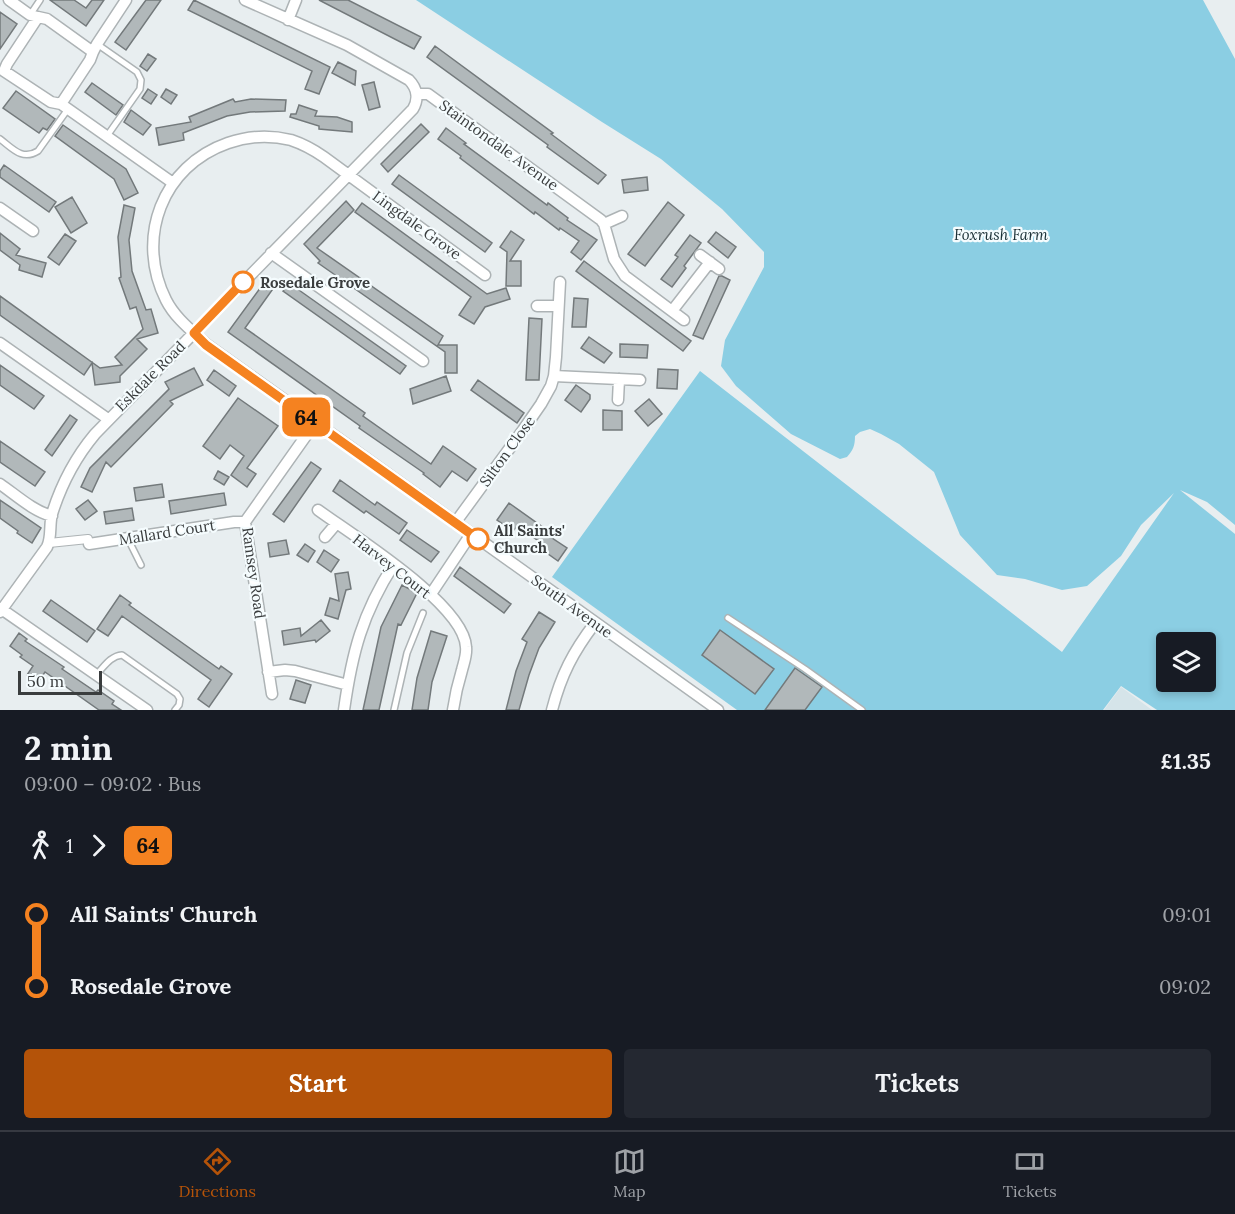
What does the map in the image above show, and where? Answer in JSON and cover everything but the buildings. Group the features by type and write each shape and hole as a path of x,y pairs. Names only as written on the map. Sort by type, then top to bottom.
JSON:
{"street":[{"path":"9,0 34,16 47,19 95,48"},
{"name":"Staintondale Avenue","path":"245,0 347,45 409,80 417,94 428,94 604,224"},
{"path":"288,20 296,0"},
{"path":"64,107 123,1"},
{"path":"34,16 2,75 64,107 172,183"},
{"name":"Eskdale Road","path":"1,610 49,543 52,516 74,462 82,450 108,419 413,109 417,94"},
{"name":"Lingdale Grove","path":"172,183 200,156 236,140 256,137 291,140 310,148 485,275"},
{"name":"South Avenue","path":"172,183 155,224 153,243 154,266 159,285 176,316 206,345 717,710"},
{"path":"0,208 33,231"},
{"path":"622,216 604,224 614,259 625,276 684,320"},
{"path":"271,253 423,361"},
{"path":"672,311 715,266 700,255"},
{"name":"Silton Close","path":"455,523 541,404 550,386 554,375 560,282"},
{"path":"537,306 558,306"},
{"path":"0,343 108,419"},
{"path":"554,375 640,380"},
{"path":"618,400 619,379"},
{"name":"Ramsey Road","path":"272,694 245,522 315,423"},
{"path":"0,484 37,510 52,516"},
{"name":"Harvey Court","path":"318,510 419,582 459,625 464,635 466,657 453,710"},
{"name":"Mallard Court","path":"90,544 245,522"},
{"path":"325,537 336,524"},
{"path":"431,594 471,534"},
{"path":"49,543 88,539 90,544"},
{"path":"344,710 353,658 361,630 379,587 394,564"},
{"path":"1,610 147,710"},
{"path":"552,710 570,659 595,623"},
{"path":"268,672 295,671 348,685"}],"lane":[{"path":"34,16 40,0"},
{"path":"95,48 137,72 141,80 140,89 107,136"},
{"path":"0,139 24,155 38,151 64,107"},
{"path":"127,538 141,565"},
{"path":"394,710 407,653 423,613"},
{"path":"728,618 862,710"},
{"path":"96,675 111,658 122,655 177,694 180,699 175,710"}],"shaded area":[{"path":"1121,687 1152,710 1104,710"}],"green space":[{"name":"Foxrush Farm","path":"416,0 1203,0 1235,59 1235,525 1207,502 1180,490 1235,534 1235,710 1157,710 1121,686 1103,710 737,710 552,577 700,371 1062,652 1174,493 1141,525 1121,556 1087,586 1062,590 1025,579 997,575 960,535 934,472 899,444 870,429 855,436 851,452 847,457 840,459 791,434 736,386 721,366 725,340 764,267 764,252 722,209 661,159"}],"bus line":[{"name":"64","path":"243,282 194,333 206,345 478,539"}],"place":[{"name":"Rosedale Grove","path":"243,282"},
{"name":"All Saints' Church","path":"478,539"}]}
